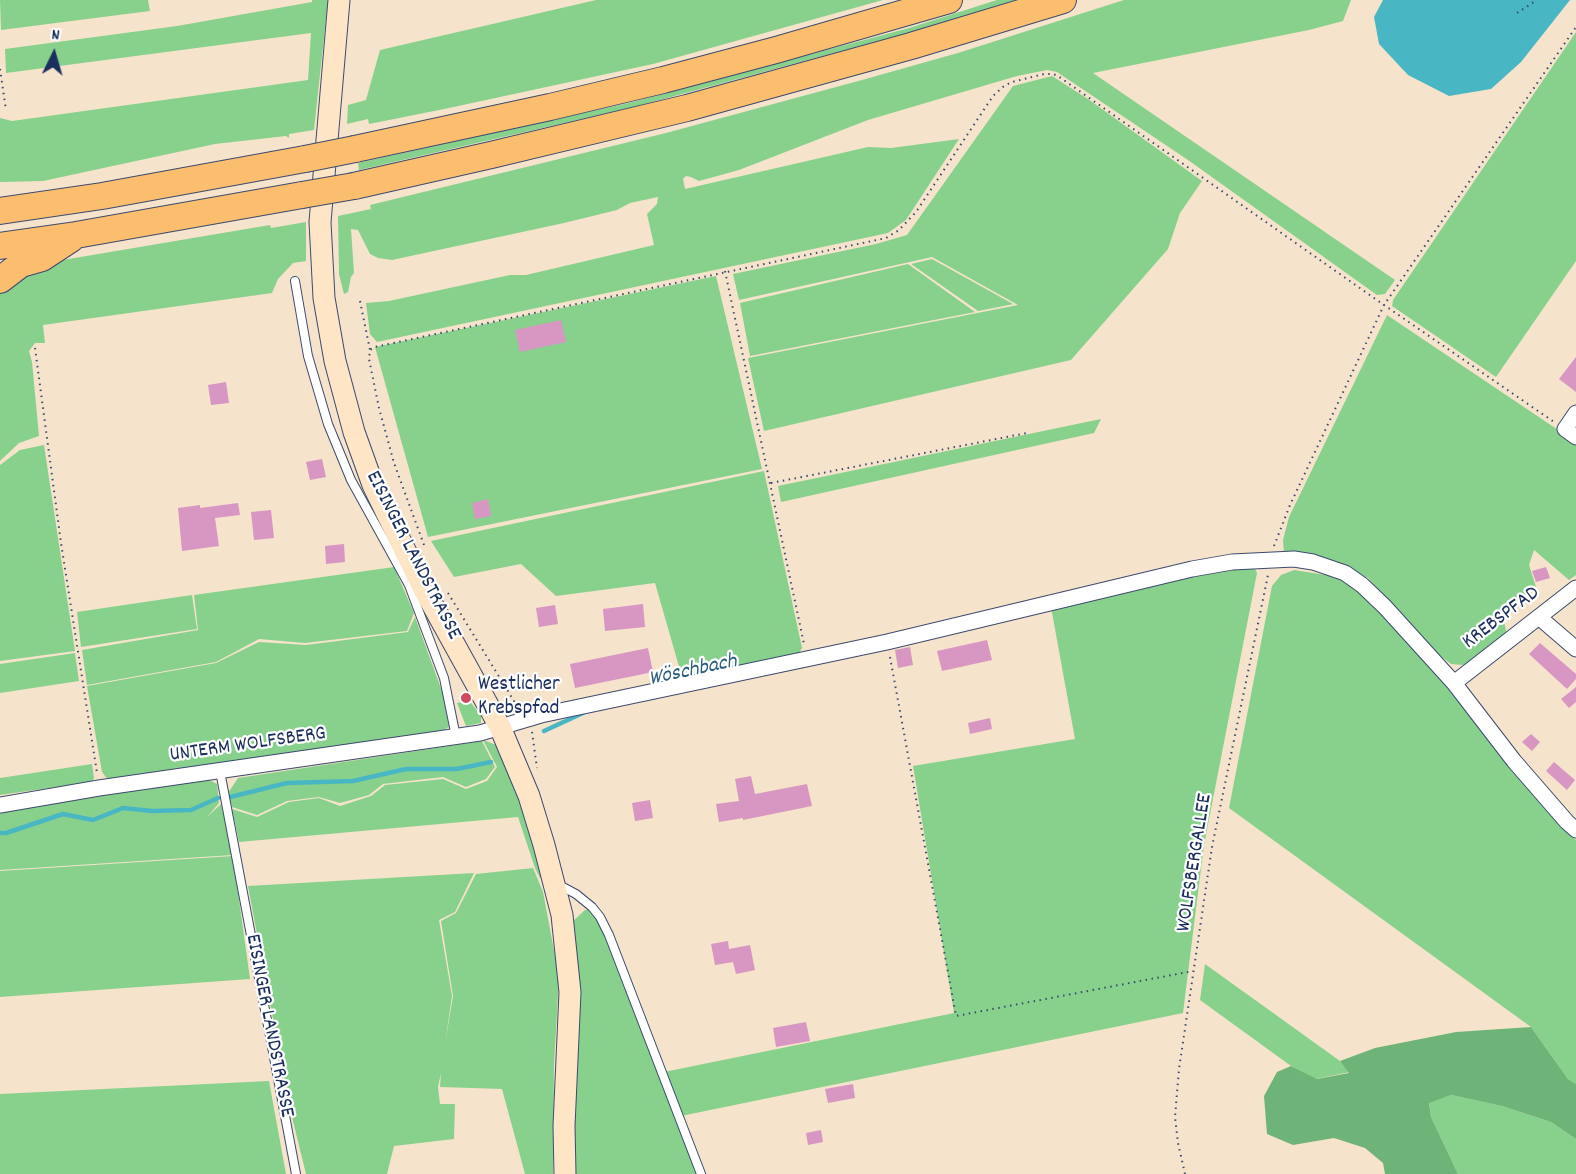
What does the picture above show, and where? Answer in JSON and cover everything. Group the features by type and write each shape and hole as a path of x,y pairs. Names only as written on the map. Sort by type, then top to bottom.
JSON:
{"highway":[{"path":"0,211 102,196 305,159 541,110 798,44 949,0"},
{"path":"0,246 76,235 354,186 502,153 687,108 890,52 1063,0"},
{"path":"0,193 102,196"},
{"path":"0,280 21,264 42,258 76,235"}],"main road":[{"name":"EISINGER LANDSTRASSE","path":"339,0 320,222 324,298 335,361 354,432 373,485 426,593 500,727 529,796 554,882 566,945 570,992 564,1126 565,1174"}],"street":[{"path":"1570,433 1576,413"},
{"name":"UNTERM WOLFSBERG","path":"0,804 480,733 541,715 887,642 1192,569 1232,562 1294,559 1313,562 1345,573 1362,585 1385,607 1454,683"},
{"name":"KREBSPFAD","path":"1454,683 1576,588"},
{"path":"1540,618 1576,649"},
{"path":"1454,683 1514,761 1576,830"}],"lane":[{"name":"EISINGER LANDSTRASSE","path":"295,281 308,356 328,424 351,480 409,585 444,678 456,737"},
{"name":"EISINGER LANDSTRASSE","path":"220,771 296,1174"},
{"path":"554,882 576,894 600,917 701,1174"}],"path":[{"path":"1517,13 1537,0"},
{"name":"WOLFSBERGALLEE","path":"1185,1174 1175,1118 1176,1091 1212,847 1270,559 1290,505 1384,305 1576,27"},
{"path":"0,69 6,110"},
{"path":"370,350 375,346 878,240 893,234 916,212 993,96 1012,82 1053,74 1570,433"},
{"path":"725,271 807,658"},
{"path":"360,301 370,350 370,369 382,419 394,463 426,551"},
{"path":"35,348 61,543 99,788"},
{"path":"771,483 1028,433"},
{"path":"447,592 525,720"},
{"path":"887,642 956,1016 1194,970"}],"green space":[{"path":"0,0 148,0 150,11 1,30"},
{"path":"312,0 328,0 314,130 289,134 289,138 286,136 215,144 43,181 0,182 0,118 12,121 308,80 311,33 6,73 5,49 177,26 312,2"},
{"path":"596,0 883,0 653,64 369,124 368,119 347,124 348,105 366,100 380,50"},
{"path":"997,0 1015,0 911,32 634,107 359,170 358,163 633,102 909,28"},
{"path":"1124,0 1351,0 1343,21 1309,30 1093,73 1395,280 1385,294 1377,295 1188,160 1057,72 1047,70 1017,76 868,120 739,170 699,181 686,176 683,179 685,189 868,147 891,148 959,139 906,220 888,233 377,342 370,334 366,303 389,301 510,275 526,275 654,245 647,214 657,204 658,197 564,223 392,260 370,254 358,230 351,229 354,273 348,292 344,294 339,274 338,216 371,209 370,205 666,133 862,80 958,53"},
{"path":"1576,32 1576,261 1496,377 1392,306 1393,300"},
{"path":"1052,76 1088,99 1202,181 1180,213 1168,249 1071,360 764,431 748,358 1018,305 932,257 739,300 733,274 876,244 907,235 1013,86"},
{"path":"306,222 306,261 293,263 278,279 272,293 43,325 45,343 35,343 29,351 39,436 19,443 0,461 0,285 39,264 270,225 271,228"},
{"path":"932,259 1014,304 978,311 911,264"},
{"path":"908,264 975,312 750,356 740,303"},
{"path":"716,276 762,469 428,537 375,347"},
{"path":"1387,315 1576,442 1576,575 1569,580 1534,550 1529,565 1536,587 1503,617 1507,635 1478,658 1463,665 1451,664 1430,648 1368,578 1348,568 1284,554 1283,540 1289,517"},
{"path":"1101,419 1094,433 781,502 778,486"},
{"path":"44,445 75,651 0,661 0,465 20,450"},
{"path":"764,471 802,648 799,653 682,677 655,583 556,596 521,564 454,577 431,541"},
{"path":"394,567 414,613 407,631 305,643 259,639 216,662 87,685 82,650 198,630 194,595"},
{"path":"1250,567 1257,573 1204,845 1183,1013 681,1116 664,1072 954,1013 913,766 1075,739 1051,607 1196,574"},
{"path":"1294,570 1326,575 1354,585 1414,644 1531,792 1576,840 1576,1084 1568,1079 1531,1027 1229,808 1272,586 1281,575"},
{"path":"192,595 197,629 81,647 77,612"},
{"path":"415,617 443,694 449,727 439,733 108,780 102,772 87,686 216,663 259,642 306,645 408,632"},
{"path":"75,653 79,681 0,693 0,664"},
{"path":"469,700 481,716 481,723 466,726 457,703"},
{"path":"483,740 499,746 524,802 547,876 540,878 535,868 518,817 239,842 232,809 257,817 289,802 319,798 340,806 371,796 385,785 443,779 466,789 487,781 497,767"},
{"path":"482,741 495,767 486,779 466,787 443,777 383,784 369,795 340,803 319,797 287,801 257,815 232,807 228,793 238,778"},
{"path":"92,764 94,778 92,782 0,795 0,778"},
{"path":"209,780 217,784 219,803 207,817 221,804 233,855 0,870 0,809"},
{"path":"233,856 250,979 0,997 0,871"},
{"path":"533,868 543,892 559,977 554,1065 553,1174 525,1174 502,1089 440,1087 441,1073 438,1087 440,1104 455,1104 454,1139 394,1146 387,1174 306,1174 289,1105 248,886 474,873 455,912 439,920 452,996 445,1044 453,996 441,921 456,913 476,874"},
{"path":"585,910 590,910 599,918 699,1174 572,1174 579,995 572,922"},
{"path":"1205,964 1340,1061 1350,1072 1316,1079 1291,1066 1200,1000"},
{"path":"1531,1027 1568,1079 1576,1084 1576,1139 1551,1122 1502,1106 1451,1095 1429,1103 1431,1117 1458,1174 1385,1174 1383,1163 1365,1148 1334,1138 1293,1145 1267,1134 1264,1096 1277,1072 1291,1066 1317,1079 1349,1073 1340,1061 1375,1048 1456,1032"},
{"path":"269,1081 286,1174 0,1174 0,1094"},
{"path":"1451,1095 1502,1106 1551,1122 1576,1139 1576,1174 1458,1174 1431,1117 1429,1102"}],"water":[{"path":"1383,0 1570,0 1521,62 1491,89 1449,96 1408,75 1379,44 1374,17"}],"building":[{"path":"561,320 566,342 520,352 515,330"},
{"path":"1576,357 1576,392 1559,379"},
{"path":"226,382 229,403 211,405 208,385"},
{"path":"322,459 326,477 310,480 306,462"},
{"path":"488,499 491,516 475,519 472,503"},
{"path":"238,503 240,515 215,518 219,546 182,551 178,508 200,505 200,508"},
{"path":"271,510 274,538 254,540 251,512"},
{"path":"344,544 345,562 326,564 325,546"},
{"path":"1546,567 1550,578 1536,582 1532,571"},
{"path":"643,604 645,627 605,631 603,609"},
{"path":"555,605 558,624 539,627 536,608"},
{"path":"987,640 992,660 942,671 937,651"},
{"path":"1540,643 1576,674 1576,679 1567,689 1529,654"},
{"path":"910,647 913,665 898,668 895,650"},
{"path":"648,648 653,672 575,688 570,664"},
{"path":"1576,687 1576,702 1569,708 1561,699"},
{"path":"990,718 992,729 970,734 968,723"},
{"path":"1531,734 1540,742 1532,751 1522,742"},
{"path":"1554,762 1575,780 1567,790 1546,771"},
{"path":"751,776 755,794 807,784 812,806 743,820 743,818 719,822 716,804 739,801 735,779"},
{"path":"650,800 653,818 635,821 632,803"},
{"path":"728,941 729,949 750,945 755,970 736,974 733,962 715,965 711,944"},
{"path":"806,1022 810,1041 776,1047 773,1028"},
{"path":"853,1084 855,1098 828,1103 825,1089"},
{"path":"821,1130 823,1142 808,1145 806,1133"}],"waterway":[{"name":"Wöschbach","path":"544,731 583,713"},
{"name":"Wöschbach","path":"230,797 287,783 353,781 406,769 457,769 491,762"},
{"name":"Wöschbach","path":"0,833 63,814 93,820 123,808 152,811 191,810 218,798"}],"place":[{"name":"Westlicher Krebspfad","path":"466,698"}]}
